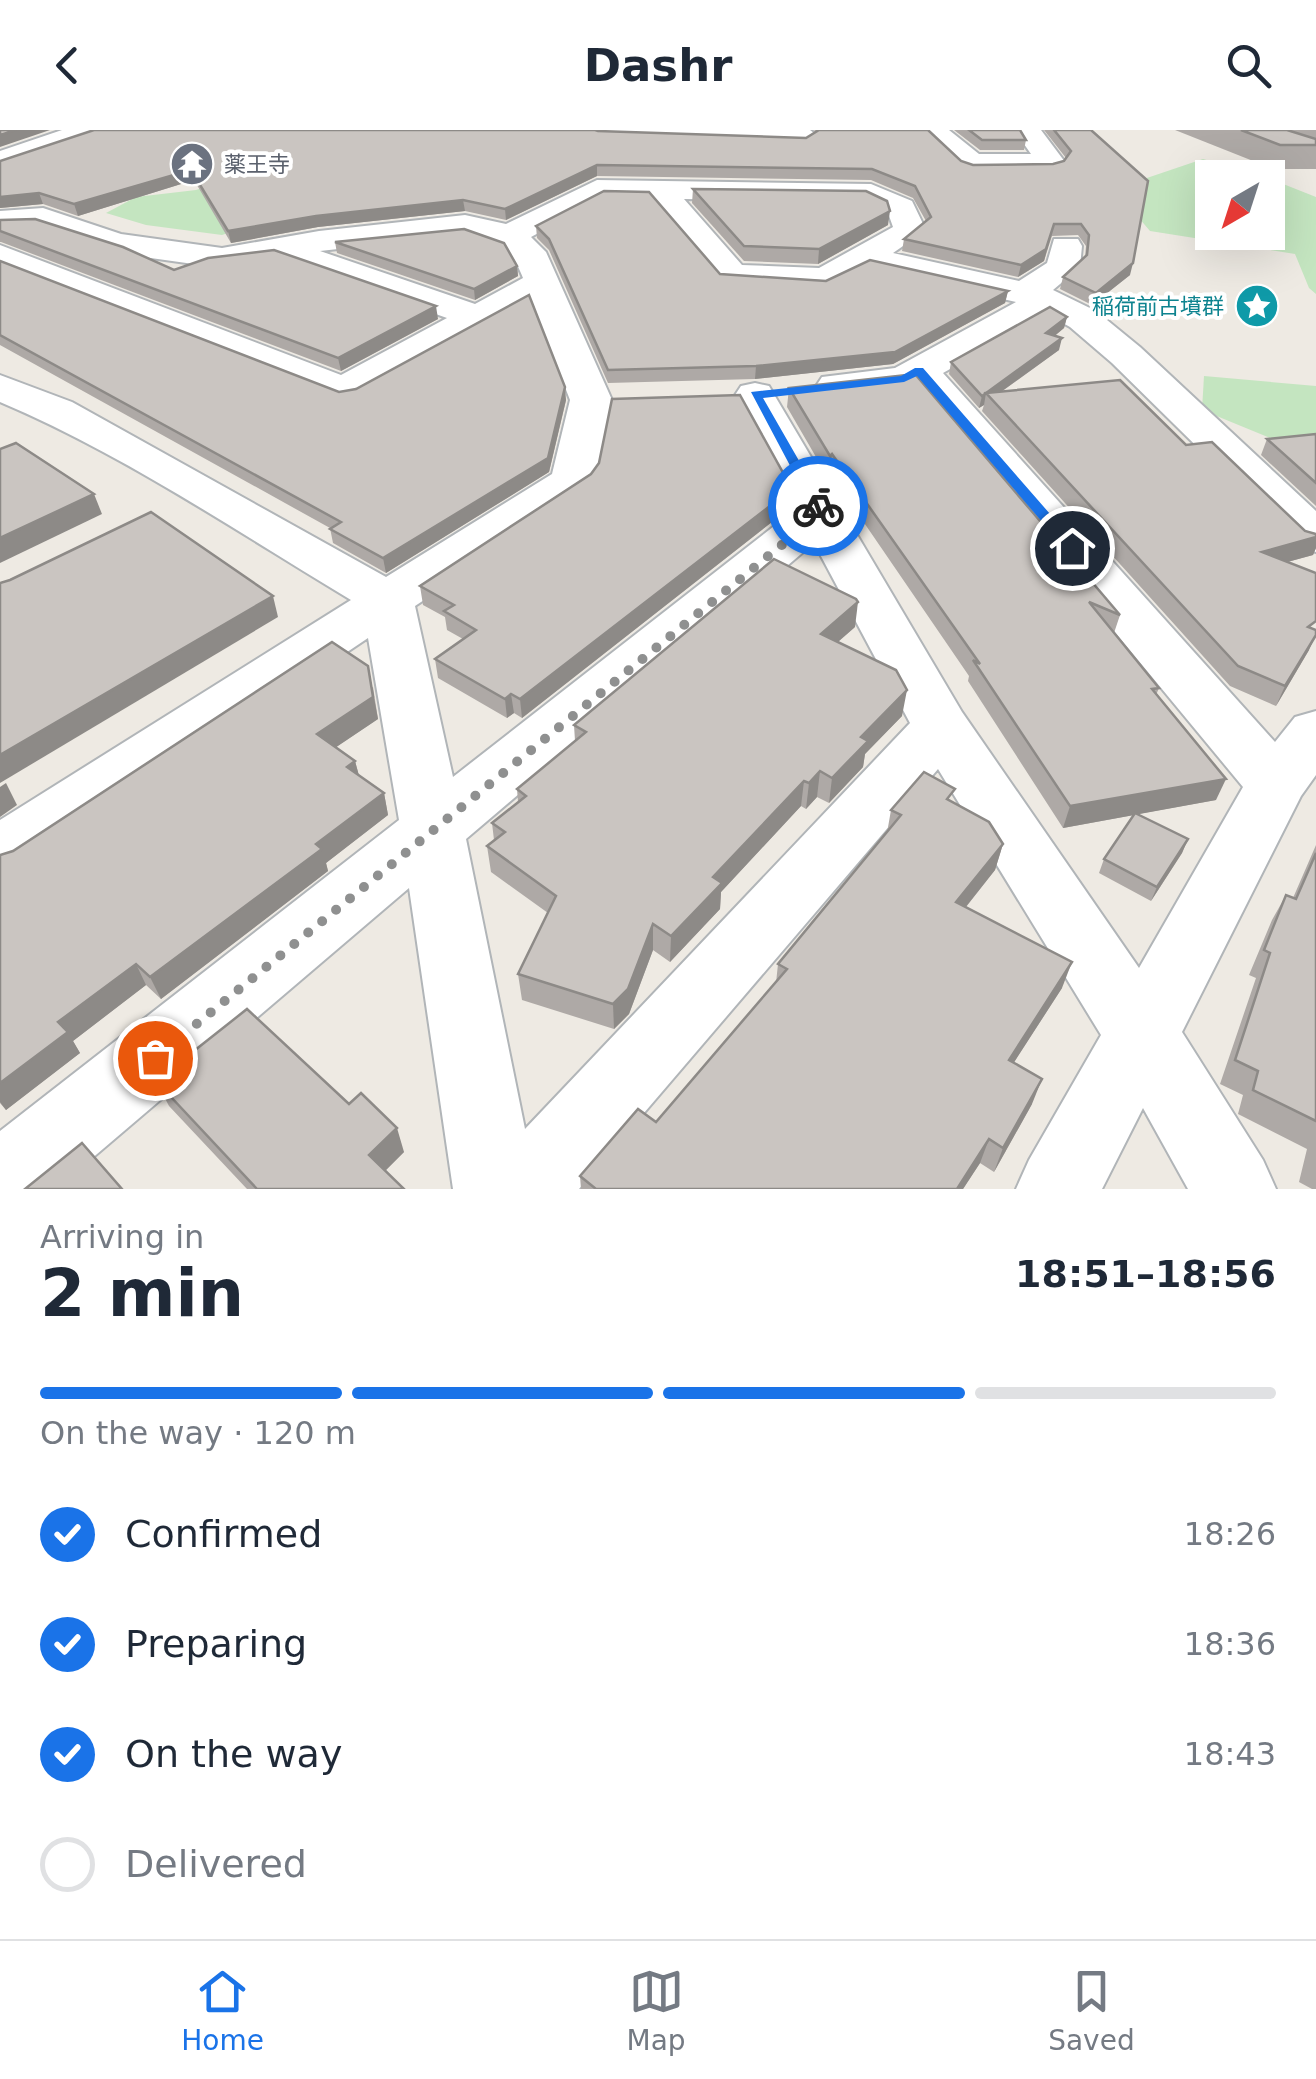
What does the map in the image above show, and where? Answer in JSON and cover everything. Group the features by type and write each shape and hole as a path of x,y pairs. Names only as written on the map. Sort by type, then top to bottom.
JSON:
{"street":[{"path":"0,160 89,130"},
{"path":"598,130 798,136 801,192"},
{"path":"932,130 979,176 1051,162 1027,130"},
{"path":"0,137 44,145"},
{"path":"510,235 597,189 871,193 900,208 910,230 825,279 732,275 660,190"},
{"path":"0,220 43,217 115,243 222,258 319,240 465,224 510,235 529,252 609,399 573,480 0,852"},
{"path":"1066,246 1063,268 1036,296 904,379 737,396 822,512 941,726 1142,1035 1234,1189"},
{"path":"282,249 478,317"},
{"path":"0,255 343,390 542,282"},
{"path":"866,258 1036,296 1083,320 1126,355 1316,537"},
{"path":"919,370 1305,750 1058,1189"},
{"path":"0,386 57,411 174,501 388,600"},
{"path":"0,1184 822,512"},
{"path":"388,600 434,832 496,1189"},
{"path":"525,1189 941,726"}],"green space":[{"path":"1195,162 1195,238 1150,231 1127,204 1138,181"},
{"path":"262,168 265,220 222,235 146,225 106,213 136,197 196,190"},
{"path":"1285,185 1316,197 1316,294 1309,288 1295,254 1270,250 1285,250"},
{"path":"1204,376 1316,386 1316,437 1287,445 1202,410"}],"building":[{"path":"94,130 595,130 806,138 819,130 928,130 961,161 973,165 1064,161 1071,151 1054,130 1091,130 1148,181 1133,263 1096,293 1063,277 1087,255 1089,235 1081,224 1054,224 1046,249 1021,265 904,239 931,217 915,186 872,169 597,165 505,209 463,200 316,216 228,231 191,170 74,204 39,193 0,197 0,161"},
{"path":"969,130 1020,130 1026,140 982,140"},
{"path":"1241,130 1287,130 1316,139 1316,145 1280,145"},
{"path":"693,189 866,191 887,201 890,211 819,249 744,246"},
{"path":"604,191 649,192 720,274 826,281 870,260 1008,291 895,352 756,366 608,370 549,239 536,226"},
{"path":"35,219 123,247 174,270 208,258 274,250 436,306 338,358 0,231 0,220"},
{"path":"464,229 504,243 517,266 474,289 335,242"},
{"path":"0,261 339,392 356,389 529,295 565,387 548,458 383,558 330,529 341,522 0,335"},
{"path":"1050,307 1067,317 1046,333 1062,338 982,396 951,362"},
{"path":"915,374 1120,615 1089,602 1159,688 1152,689 1226,779 1070,806 973,660 980,664 830,456 789,388"},
{"path":"1120,380 1186,445 1212,442 1305,531 1316,534 1262,552 1316,573 1316,621 1308,627 1316,630 1316,635 1285,686 1238,666 986,393"},
{"path":"740,395 792,489 520,699 511,694 505,699 435,659 476,630 444,611 454,605 420,586 591,474 599,463 612,399"},
{"path":"1316,434 1316,483 1267,439"},
{"path":"16,443 94,494 0,538 0,449"},
{"path":"151,512 273,596 0,755 0,583"},
{"path":"774,559 856,599 858,602 821,634 896,670 907,690 861,737 868,741 832,778 820,771 809,783 804,781 713,877 722,883 671,936 653,924 628,989 613,1004 518,974 556,896 487,846 505,832 492,823 526,796 517,789 586,732 574,725"},
{"path":"332,642 368,666 373,697 317,734 355,761 347,767 384,793 316,844 322,849 150,977 136,964 58,1022 68,1032 0,1083 0,855 13,851"},
{"path":"924,772 955,789 947,799 989,822 1003,844 956,902 1072,962 1009,1060 1042,1079 1003,1148 989,1139 957,1189 596,1189 580,1176 638,1109 656,1122 787,969 778,964 901,815 891,810"},
{"path":"1135,813 1188,839 1157,887 1104,859"},
{"path":"1316,853 1316,1121 1253,1090 1258,1071 1235,1060 1270,953 1264,950 1286,895 1296,899"},
{"path":"247,1009 349,1104 361,1093 397,1128 369,1155 404,1189 257,1189 156,1081"},
{"path":"82,1143 122,1189 25,1189"}],"way so far":[{"path":"155,1058 822,512 818,506"}],"place":[{"name":"薬王寺","path":"192,164"},
{"name":"稲荷前古墳群","path":"1257,306"}],"route":[{"path":"818,506 756,395 904,379 919,370 1072,548"}]}
